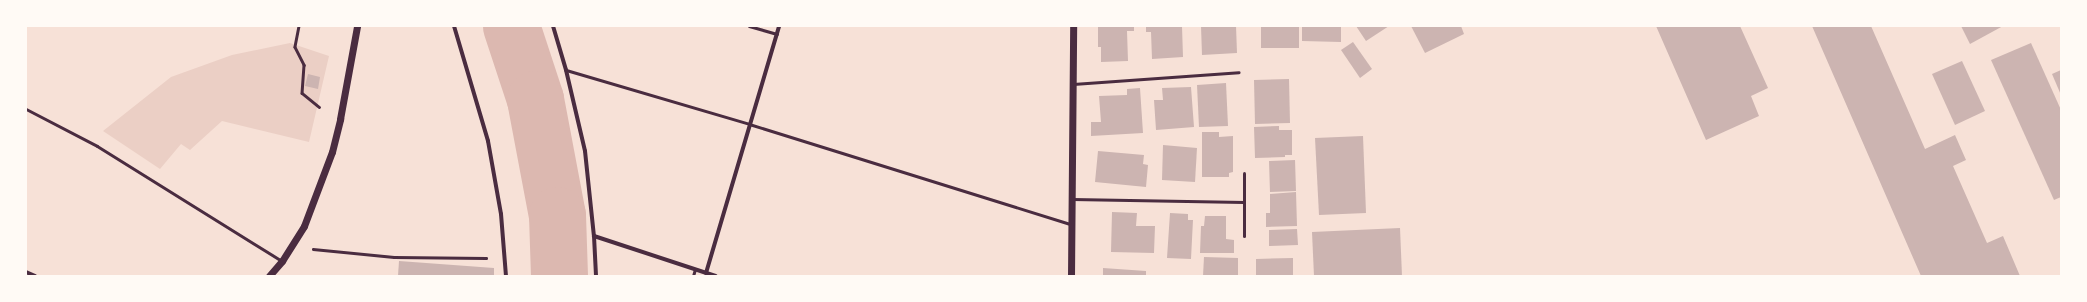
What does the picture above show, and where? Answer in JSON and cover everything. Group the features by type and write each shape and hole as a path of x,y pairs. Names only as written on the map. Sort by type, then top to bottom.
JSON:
{"street":[{"path":"269,276 282,261 304,226 332,152 340,119 357,26"},
{"path":"454,26 488,141 501,214 506,276"},
{"path":"553,26 566,70 585,151 594,236 596,276"},
{"path":"706,273 779,26"},
{"path":"1071,276 1073,26"},
{"path":"594,236 716,276"},
{"path":"26,272 35,276"}],"lane":[{"path":"749,26 777,34"},
{"path":"566,70 749,124 1072,224"},
{"path":"1072,84 1239,72"},
{"path":"26,109 97,146 282,261"},
{"path":"1244,173 1244,236"},
{"path":"1072,199 1244,202"},
{"path":"693,276 695,269"}],"path":[{"path":"299,26 295,47 304,65 302,94 319,107"},
{"path":"310,249 394,257 504,258"}],"shaded area":[{"path":"290,43 329,56 309,142 222,121 190,150 181,144 160,169 103,131 171,77 232,55"}],"building":[{"path":"1098,26 1134,26 1134,31 1127,31 1128,61 1101,62 1101,47 1098,47"},
{"path":"1146,26 1182,26 1183,57 1152,59 1151,32 1146,32"},
{"path":"1201,26 1236,26 1237,53 1202,55"},
{"path":"1261,26 1299,26 1299,48 1261,48"},
{"path":"1302,26 1341,26 1341,42 1302,41"},
{"path":"1356,26 1389,26 1366,41"},
{"path":"1411,26 1461,26 1464,34 1425,53"},
{"path":"1656,26 1740,26 1768,88 1751,96 1759,116 1706,140"},
{"path":"1812,26 1871,26 1925,149 1955,135 1966,160 1953,166 1987,243 2003,236 2020,276 1921,276"},
{"path":"1961,26 2003,26 1970,44"},
{"path":"1353,42 1372,69 1360,78 1341,50"},
{"path":"2031,43 2061,110 2061,197 2054,200 1991,60"},
{"path":"1962,61 1985,111 1955,125 1932,74"},
{"path":"2061,70 2061,95 2052,74"},
{"path":"308,74 320,77 318,89 305,86"},
{"path":"1289,79 1290,123 1255,124 1254,80"},
{"path":"1226,83 1228,126 1199,127 1197,85"},
{"path":"1191,87 1194,127 1156,130 1154,100 1163,100 1162,88"},
{"path":"1140,88 1143,133 1091,136 1091,122 1101,122 1099,96 1127,95 1127,89"},
{"path":"1279,126 1279,130 1292,130 1292,155 1285,155 1285,157 1255,158 1254,127"},
{"path":"1202,132 1219,132 1219,137 1233,136 1233,172 1229,173 1229,177 1202,177"},
{"path":"1363,136 1366,213 1319,215 1315,138"},
{"path":"1163,145 1197,148 1195,182 1162,180"},
{"path":"1098,151 1144,155 1143,164 1148,165 1146,187 1095,182"},
{"path":"1295,160 1296,191 1270,192 1269,161"},
{"path":"1296,192 1297,226 1266,227 1266,213 1270,213 1270,194"},
{"path":"1112,212 1137,213 1136,226 1155,226 1154,253 1111,252"},
{"path":"1170,213 1188,214 1188,220 1193,220 1191,259 1167,258"},
{"path":"1205,216 1226,216 1226,239 1234,240 1234,253 1200,253 1201,226 1204,226"},
{"path":"1400,228 1402,276 1314,276 1312,232"},
{"path":"1297,229 1298,245 1269,246 1269,230"},
{"path":"1204,257 1238,258 1238,276 1203,276"},
{"path":"1293,258 1293,276 1256,276 1256,259"},
{"path":"399,261 494,268 494,276 398,276"},
{"path":"1103,268 1146,271 1146,276 1103,276"}],"waterway":[{"path":"511,26 535,99 557,215 559,276"}]}
